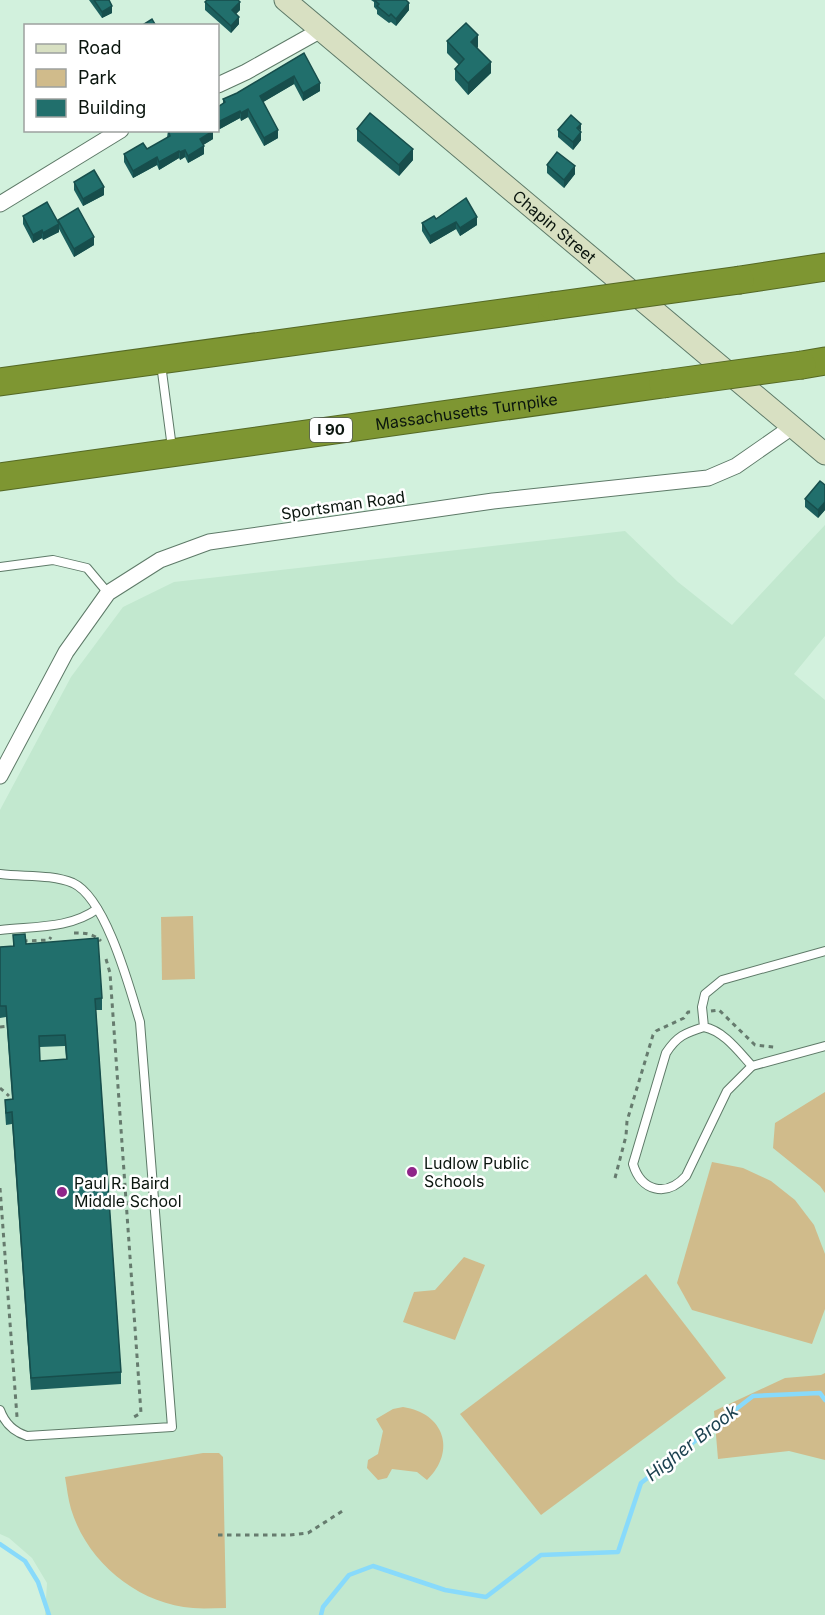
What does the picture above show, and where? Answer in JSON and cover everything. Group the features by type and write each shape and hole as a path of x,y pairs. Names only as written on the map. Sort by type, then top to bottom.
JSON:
{"highway":[{"path":"0,382 825,267"},
{"name":"Massachusetts Turnpike","path":"0,477 813,363"},
{"path":"0,484 81,466"}],"main road":[{"name":"Chapin Street","path":"285,0 825,454"}],"street":[{"path":"219,85 321,30"},
{"path":"0,204 117,132"},
{"name":"Sportsman Road","path":"0,776 66,652 108,594 160,560 209,542 493,501 708,478 736,466 792,427"}],"lane":[{"path":"160,360 172,453"},
{"path":"0,567 52,560 87,568 108,594"},
{"path":"0,874 60,879 75,884 89,895 103,918 126,977 140,1022 172,1427 27,1436 11,1428 0,1410"},
{"path":"0,930 71,923 85,918 98,909"},
{"path":"704,1027 702,1011 705,994 722,980 825,951"},
{"path":"752,1066 725,1038 712,1029 704,1027 675,1039 666,1053 633,1164 641,1181 651,1188 665,1189 678,1185 686,1176 727,1091 752,1066 825,1046"}],"path":[{"path":"63,934 86,933 95,936 101,942"},
{"path":"20,941 49,940 52,934"},
{"path":"104,952 110,973 141,1413 131,1419"},
{"path":"615,1178 626,1136 627,1121 656,1031 684,1018 687,1012 719,1010 755,1045 778,1047"},
{"path":"0,1027 11,1026"},
{"path":"0,1089 9,1096"},
{"path":"0,1188 16,1417 22,1423"},
{"path":"218,1535 289,1536 308,1533 344,1510"}],"shaded area":[{"name":"Ludlow Public Schools","path":"825,525 825,636 794,674 825,700 825,1615 45,1615 47,1583 32,1558 9,1538 0,1534 0,810 71,677 123,607 174,582 625,531 678,582 732,625"}],"green space":[{"path":"193,916 195,979 162,980 161,917"},
{"path":"825,1092 825,1193 820,1186 773,1148 775,1123"},
{"path":"712,1162 743,1168 771,1181 795,1200 814,1225 825,1254 825,1309 812,1344 692,1310 677,1283"},
{"path":"464,1257 485,1265 455,1340 403,1322 414,1292 435,1290"},
{"path":"646,1274 726,1378 541,1515 460,1414"},
{"path":"825,1373 825,1460 789,1451 718,1459 714,1411 785,1378"},
{"path":"403,1407 417,1411 437,1425 442,1435 442,1457 427,1480 417,1472 392,1469 387,1478 378,1480 367,1468 368,1460 378,1454 383,1431 376,1419 393,1409"},
{"path":"203,1453 219,1453 223,1457 226,1608 173,1605 134,1589 117,1577 102,1563 79,1528 70,1505 65,1477"}],"building":[{"path":"94,0 109,0 112,6 102,12"},
{"path":"207,0 238,0 240,2 232,10 239,17 231,26 205,2"},
{"path":"374,0 406,0 409,3 396,19 377,6 379,4"},
{"path":"152,19 155,24 144,24"},
{"path":"466,23 478,35 471,42 491,62 468,83 455,69 464,59 447,41"},
{"path":"304,53 320,83 303,93 294,76 260,96 278,130 264,138 248,109 219,122 219,106 225,102 223,99"},
{"path":"370,113 413,149 399,165 357,129"},
{"path":"571,115 581,124 577,128 581,132 573,142 558,130"},
{"path":"169,132 211,132 200,139 204,146 188,156 185,150 159,162 157,157 133,171 124,154 143,143 147,149 170,136"},
{"path":"557,152 575,166 564,180 547,165"},
{"path":"94,170 104,187 83,199 74,182"},
{"path":"466,198 477,217 460,228 456,222 430,236 422,223 434,216 436,219"},
{"path":"47,202 59,224 43,233 42,230 33,235 23,216"},
{"path":"78,208 94,237 74,249 58,220"},
{"path":"820,481 825,485 825,502 818,510 805,499"},
{"name":"Paul R. Baird Middle School","path":"25,934 26,944 98,938 102,998 95,999 121,1372 31,1378 12,1112 6,1113 5,1100 13,1099 6,1006 0,1006 0,947 14,946 13,935","holes":["65,1035 67,1059 40,1061 39,1036"]}],"waterway":[{"name":"Higher Brook","path":"321,1615 323,1607 349,1575 373,1566 445,1590 486,1597 541,1555 618,1552 641,1483 753,1396 820,1393 825,1400"},
{"name":"Higher Brook","path":"0,1544 25,1561 38,1582 49,1615"}],"place":[{"name":"Ludlow Public Schools","path":"412,1172"},
{"name":"Paul R. Baird Middle School","path":"62,1192"}]}
